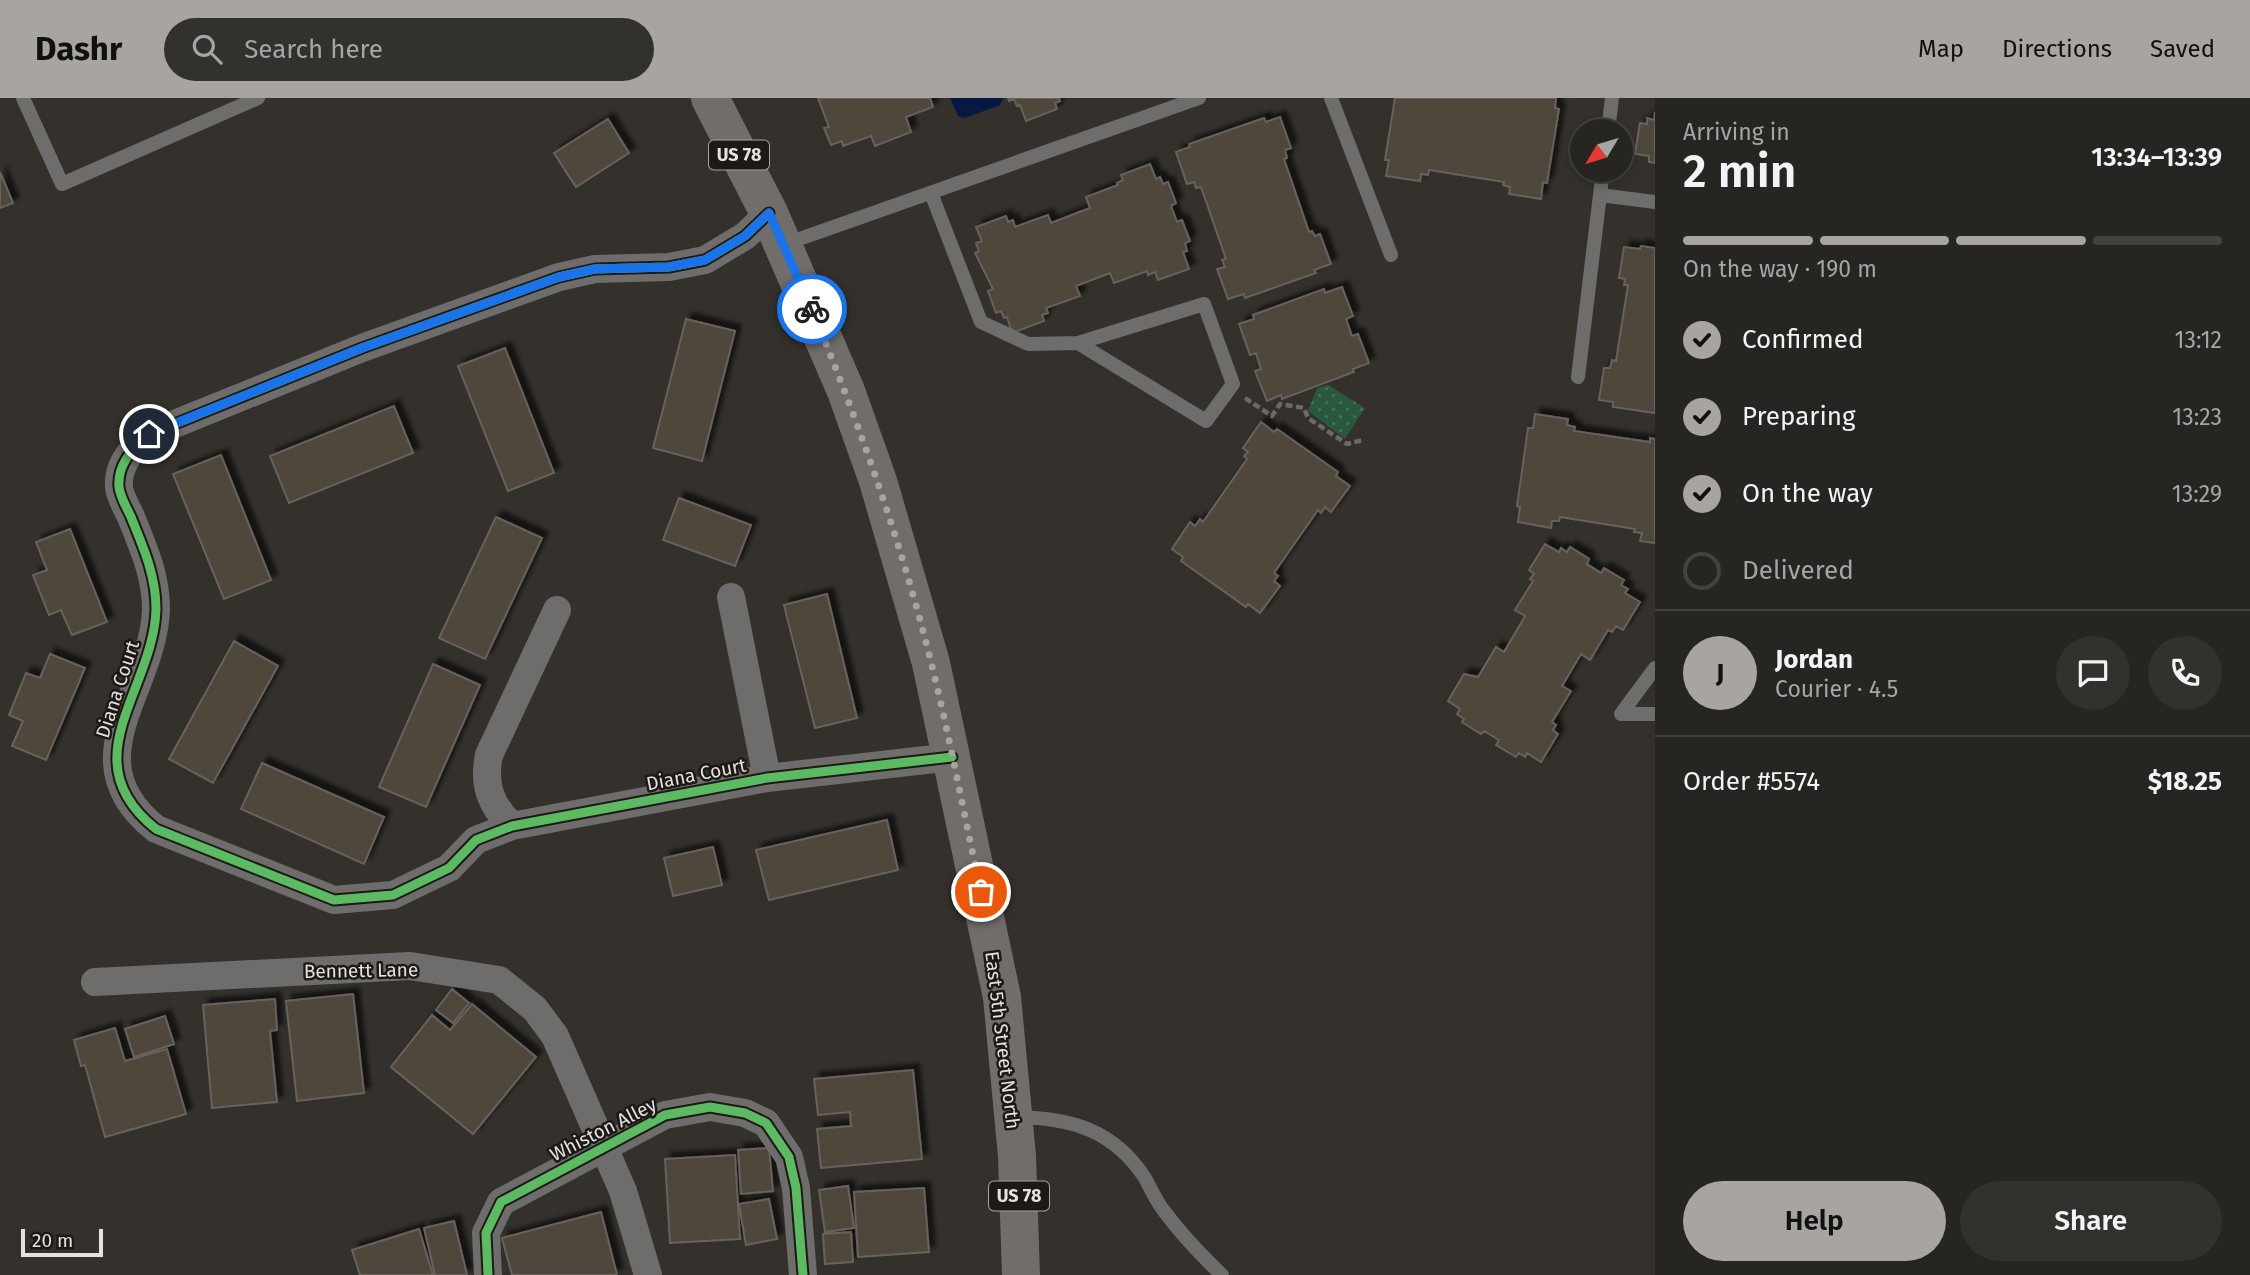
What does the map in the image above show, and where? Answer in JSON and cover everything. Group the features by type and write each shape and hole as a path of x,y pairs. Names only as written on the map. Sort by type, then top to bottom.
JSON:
{"main road":[{"name":"East 5th Street North","path":"710,98 776,229 846,391 878,481 931,663 1002,997 1013,1117 1021,1275"}],"street":[{"name":"Diana Court","path":"776,229 745,236 705,260 668,267 595,269 559,277 362,348 149,434 135,446 126,458 119,488 152,572 156,595 150,645 117,737 115,757 127,798 140,817 167,834 334,900 374,900 393,895 449,868 476,839 512,826 766,778 952,757"},
{"path":"731,597 766,778"},
{"path":"512,826 492,802 486,771 489,755 557,610"},
{"name":"Bennett Lane","path":"95,982 410,966 499,980 535,1009 555,1036 623,1191 648,1275"},
{"name":"Whiston Alley","path":"488,1275 486,1233 502,1202 665,1115 710,1107 745,1113 766,1123 789,1157 796,1188 803,1275"}],"lane":[{"path":"23,98 62,184 258,98"},
{"path":"776,229 931,193 1199,98"},
{"path":"1331,98 1391,255"},
{"path":"1609,119 1612,98"},
{"path":"1578,377 1602,182"},
{"path":"931,193 981,322 1028,344 1079,342 1204,304 1233,384 1206,421 1079,342"},
{"path":"1600,195 1655,202"},
{"path":"1655,668 1621,714 1655,714"},
{"path":"1013,1117 1052,1118 1084,1126 1117,1144 1144,1176 1162,1209 1188,1241 1222,1275"}],"path":[{"path":"1230,388 1272,416 1280,404 1304,408 1308,418 1346,444 1363,440"}],"green space":[{"path":"1328,385 1365,408 1345,439 1308,411 1317,388"}],"water":[{"path":"950,98 1003,98 1000,105 965,118 958,116"}],"building":[{"path":"818,98 930,98 933,107 906,117 911,132 875,146 871,136 843,146 842,141 831,145 824,128 829,127"},
{"path":"1008,98 1059,98 1060,101 1055,103 1057,109 1026,121 1020,105 1017,106 1014,99 1009,101"},
{"path":"1395,98 1556,98 1555,108 1559,109 1547,183 1543,182 1541,199 1509,194 1510,187 1503,185 1504,182 1429,170 1428,175 1421,174 1420,181 1386,176 1389,160 1385,160"},
{"path":"1655,112 1655,163 1649,162 1649,156 1635,154 1640,123 1647,124 1647,118 1654,120"},
{"path":"1280,117 1291,148 1285,150 1287,158 1284,159 1309,232 1312,231 1315,236 1320,234 1331,264 1314,270 1316,273 1245,298 1244,294 1228,299 1217,269 1225,267 1222,260 1226,259 1201,187 1196,188 1194,182 1187,184 1176,152 1190,147 1189,144 1264,118 1266,122"},
{"path":"608,119 629,153 576,187 554,153"},
{"path":"1150,164 1156,179 1160,177 1163,184 1168,182 1176,203 1171,206 1177,222 1182,220 1190,241 1185,243 1187,251 1183,252 1189,269 1158,280 1155,272 1148,275 1147,271 1114,283 1110,273 1076,286 1080,296 1046,308 1048,313 1042,315 1044,321 1012,333 1007,317 1004,318 1001,311 996,313 988,291 993,289 975,253 979,251 976,243 982,241 976,227 1006,216 1008,222 1013,220 1015,227 1048,215 1051,223 1090,208 1086,197 1118,185 1117,183 1123,180 1121,175"},
{"path":"0,172 13,203 0,208"},
{"path":"1641,246 1655,248 1655,413 1613,407 1613,402 1599,400 1604,368 1610,368 1612,360 1616,361 1628,285 1624,285 1625,279 1619,278 1624,247 1640,249"},
{"path":"1342,287 1353,316 1346,319 1352,336 1358,334 1369,363 1353,369 1354,372 1282,399 1281,395 1267,401 1255,371 1261,369 1256,353 1250,355 1239,324 1254,319 1253,315 1324,289 1325,293"},
{"path":"686,319 735,331 702,461 653,448"},
{"path":"505,348 554,473 508,491 458,366"},
{"path":"394,406 413,453 289,503 270,456"},
{"path":"1535,414 1568,419 1567,425 1575,427 1574,431 1650,442 1650,438 1655,439 1655,543 1640,541 1642,533 1634,532 1635,529 1560,517 1559,521 1552,521 1551,528 1518,522 1520,507 1517,506 1528,428 1533,428"},
{"path":"1261,422 1274,432 1277,429 1338,472 1336,476 1350,486 1331,512 1325,507 1321,513 1318,510 1274,573 1278,576 1274,581 1280,586 1260,613 1248,604 1246,607 1181,561 1183,557 1172,549 1190,522 1195,526 1200,519 1203,522 1247,459 1244,456 1248,452 1243,448"},
{"path":"221,455 271,580 224,599 173,474"},
{"path":"679,498 751,525 735,566 663,540"},
{"path":"496,517 542,538 485,659 439,638"},
{"path":"70,529 107,622 72,635 61,610 49,615 33,575 47,570 36,542"},
{"path":"1545,544 1559,552 1561,548 1567,552 1570,547 1589,559 1587,564 1601,573 1604,568 1624,580 1621,585 1628,589 1625,593 1640,602 1623,630 1616,626 1612,632 1608,630 1590,660 1581,654 1562,686 1571,691 1552,722 1556,725 1553,730 1558,734 1541,762 1527,753 1525,757 1519,753 1516,757 1496,745 1499,740 1484,731 1481,734 1462,722 1464,719 1457,714 1460,709 1448,701 1464,674 1478,677 1496,647 1504,652 1525,616 1515,610 1533,581 1530,579 1534,574 1529,570"},
{"path":"827,594 857,718 815,728 784,605"},
{"path":"234,641 278,666 213,783 169,759"},
{"path":"50,654 85,668 46,760 12,746 23,721 9,715 26,673 40,678"},
{"path":"433,664 480,685 426,807 379,787"},
{"path":"262,763 384,817 364,864 241,809"},
{"path":"887,820 898,870 769,900 756,850"},
{"path":"713,847 722,885 673,896 664,858"},
{"path":"452,989 469,1003 453,1023 436,1010"},
{"path":"353,994 364,1093 297,1101 286,1001"},
{"path":"275,999 277,1030 270,1031 277,1102 212,1108 203,1005"},
{"path":"472,1004 536,1057 473,1134 391,1067 432,1015 450,1030"},
{"path":"165,1016 174,1044 134,1057 125,1029"},
{"path":"115,1028 125,1061 167,1049 186,1114 105,1137 85,1065 81,1066 74,1040"},
{"path":"913,1070 922,1159 821,1168 817,1129 851,1126 850,1112 818,1115 814,1079"},
{"path":"769,1148 773,1191 741,1194 738,1150"},
{"path":"735,1155 740,1239 670,1243 665,1159"},
{"path":"848,1186 854,1228 825,1232 819,1190"},
{"path":"924,1188 929,1252 858,1257 854,1192"},
{"path":"769,1199 777,1239 746,1245 739,1204"},
{"path":"601,1212 617,1275 512,1275 502,1238"},
{"path":"454,1221 467,1275 435,1275 424,1228"},
{"path":"419,1229 433,1275 360,1275 352,1250"},
{"path":"851,1232 853,1262 825,1264 823,1234"}],"cycle path":[{"path":"769,213 745,236 705,260 669,267 595,269 559,277 362,348 150,434 144,439 132,450 123,464 119,487 148,561 154,584 156,609 152,639 117,750 119,777 131,803 156,829 334,900 393,895 449,868 476,840 512,826 767,778 952,757"},
{"path":"488,1275 486,1233 501,1202 665,1115 710,1107 745,1113 766,1123 789,1157 796,1188 803,1275"}],"way so far":[{"path":"812,309 846,391 906,571 931,663 981,892"}],"route":[{"path":"149,434 362,348 559,277 595,269 668,267 705,260 745,236 769,213 812,309"}]}
